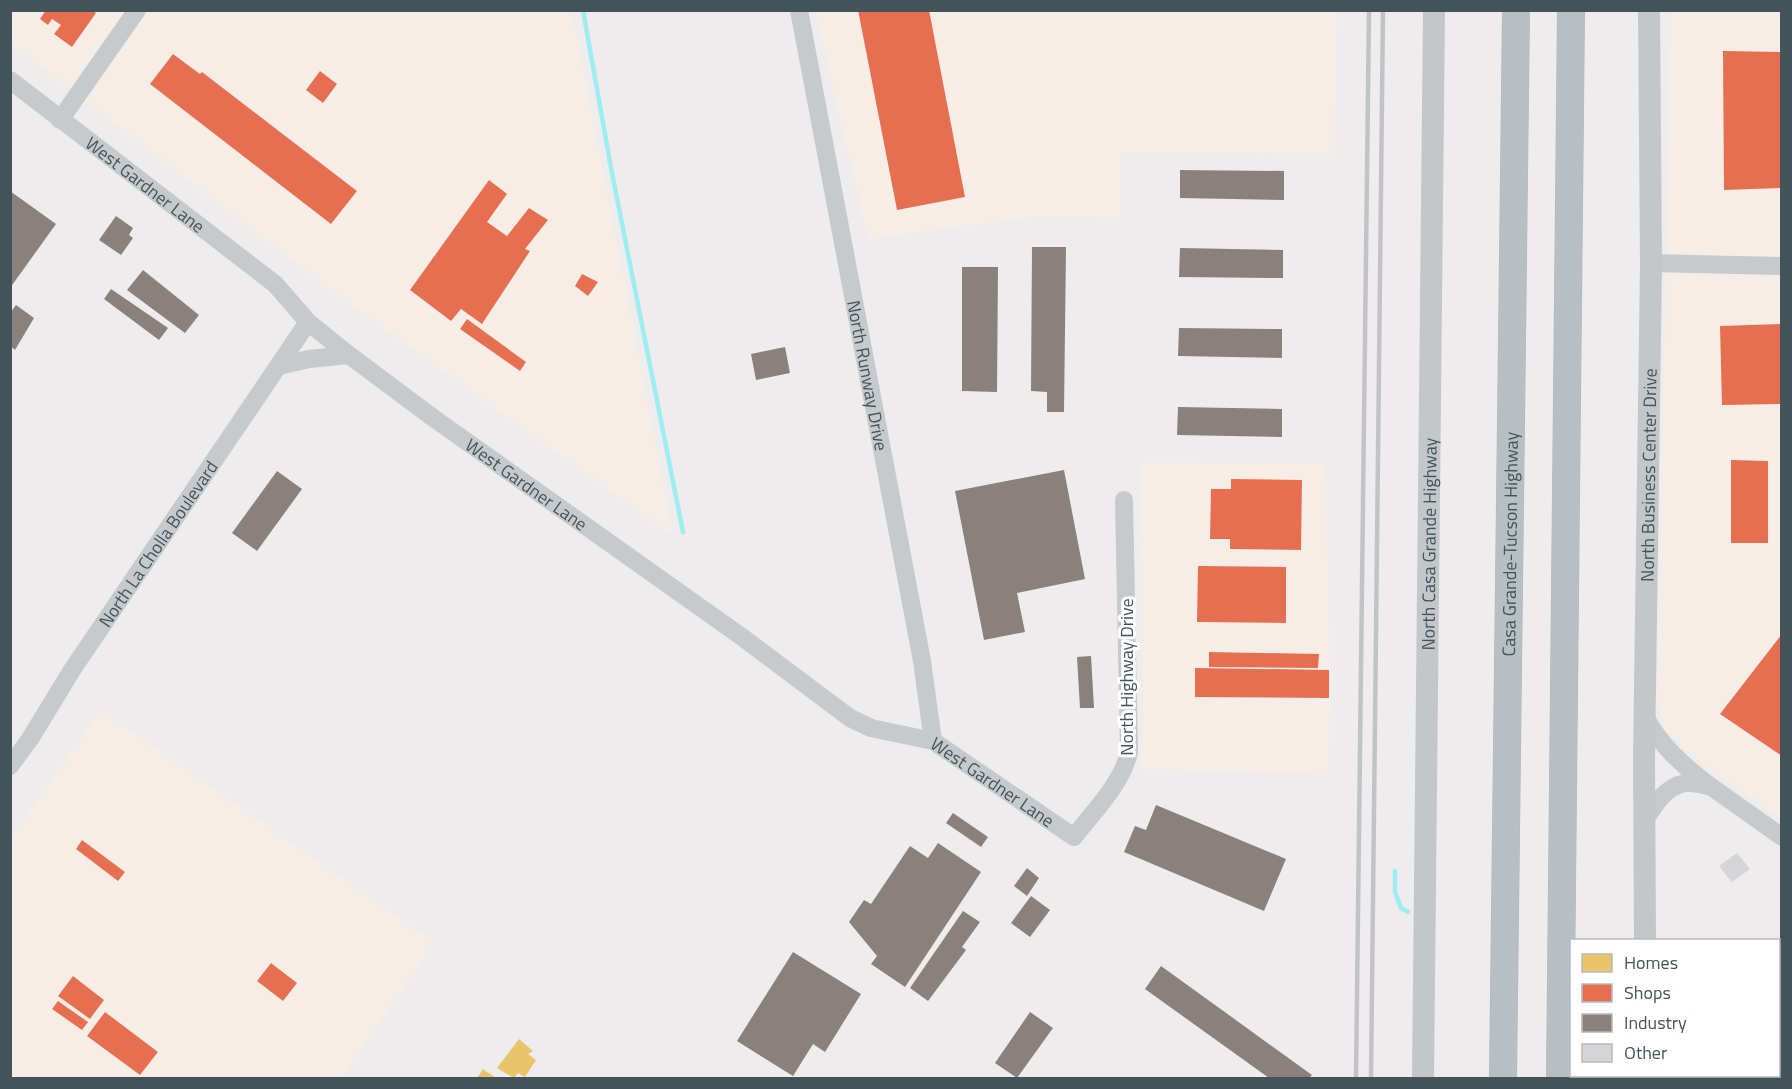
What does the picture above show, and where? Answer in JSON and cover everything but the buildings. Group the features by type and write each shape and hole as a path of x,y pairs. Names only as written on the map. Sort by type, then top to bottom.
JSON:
{"highway":[{"name":"Casa Grande-Tucson Highway","path":"1503,1078 1516,10"},
{"path":"1560,1078 1571,10"}],"main road":[{"name":"North Casa Grande Highway","path":"1422,1078 1434,10"},
{"name":"North Business Center Drive","path":"1645,939 1644,715 1651,263 1649,10"}],"street":[{"path":"60,120 136,10"},
{"name":"North Runway Drive","path":"799,10 922,661 933,741"},
{"name":"West Gardner Lane","path":"10,80 275,284 308,322 350,355 432,417 732,630 850,718 871,728 933,741 1074,837"},
{"path":"1651,263 1782,266"},
{"name":"North La Cholla Boulevard","path":"10,766 30,739 72,670 308,322"},
{"path":"279,366 309,359 350,355"},
{"name":"North Highway Drive","path":"1074,837 1121,773 1128,752 1124,500"},
{"path":"1644,715 1666,749 1684,766 1782,837"},
{"path":"1644,822 1656,800 1671,789 1686,783 1710,786"}],"shaded area":[{"path":"10,11 572,11 672,528 669,533 337,295 11,43"},
{"path":"815,11 1337,11 1335,153 1120,152 1120,217 1041,216 868,239"},
{"path":"1671,11 1781,11 1781,818 1703,765 1663,728 1657,700"},
{"path":"1142,463 1326,464 1330,699 1328,774 1138,769 1143,741"},
{"path":"101,710 435,943 341,1078 11,1078 11,838"}],"waterway":[{"path":"583,10 611,168 683,532"},
{"path":"1395,871 1395,892 1401,908 1408,912"}],"railway":[{"path":"1356,1078 1369,10"},
{"path":"1371,1078 1383,10"}]}
